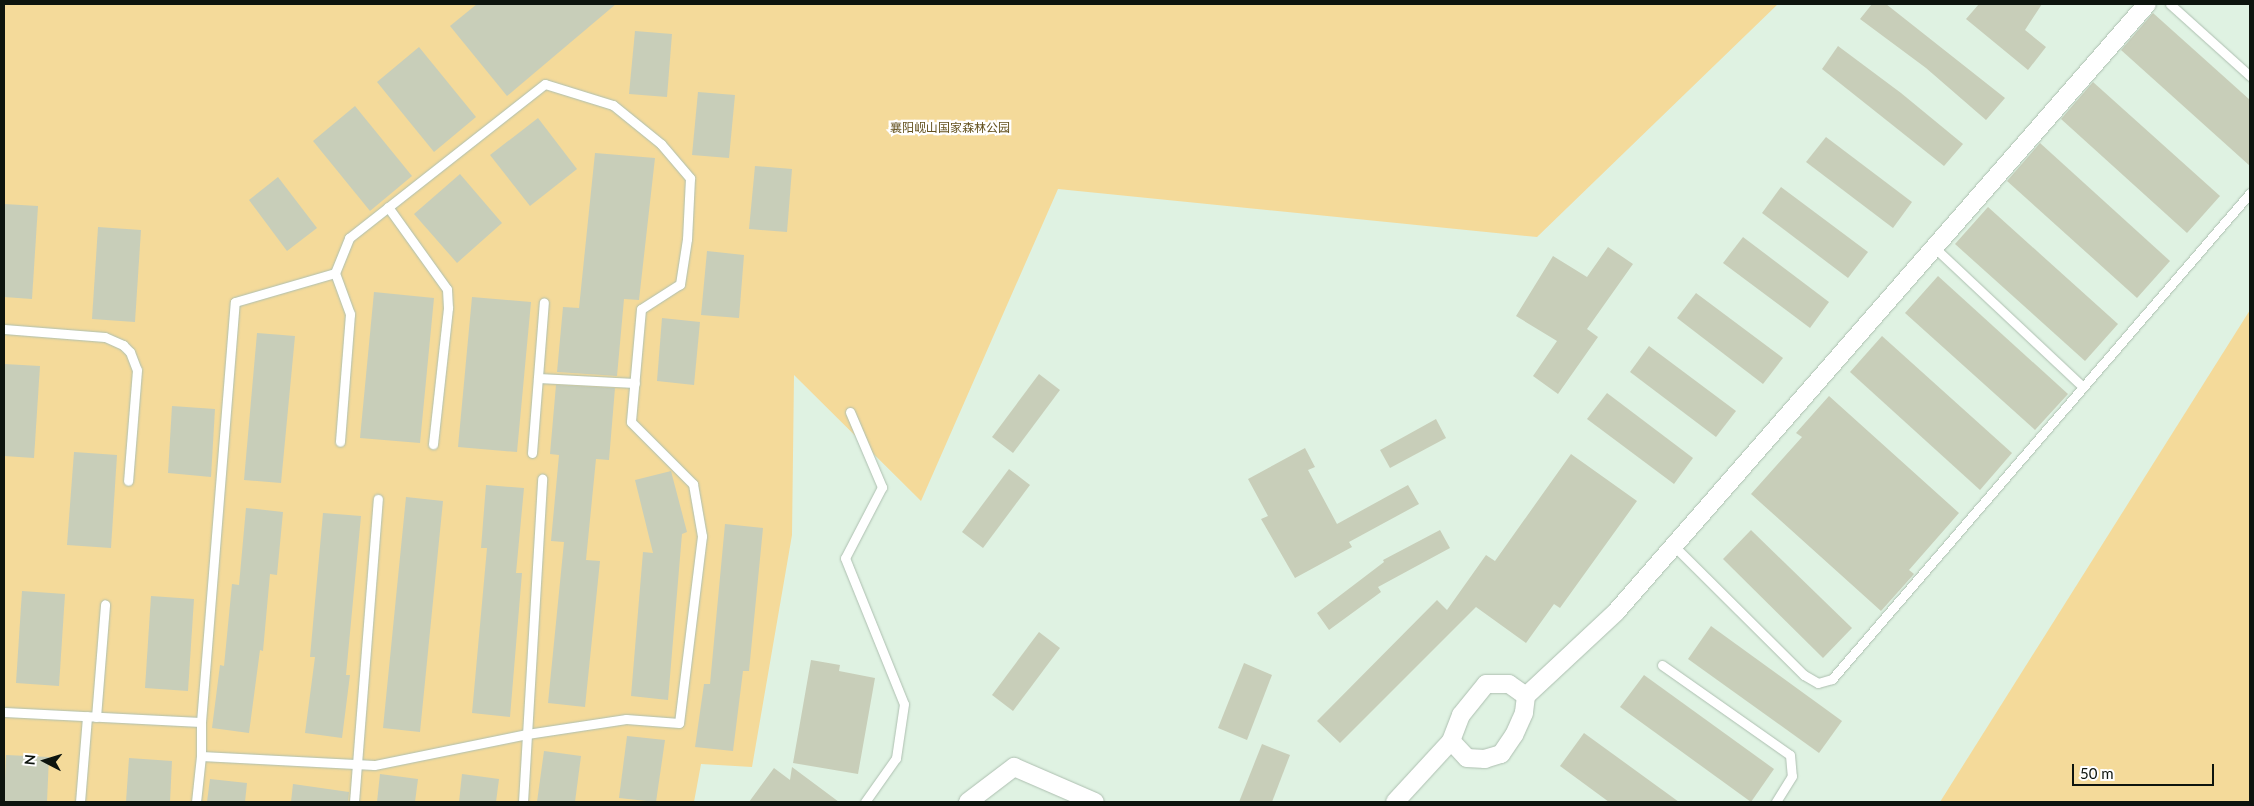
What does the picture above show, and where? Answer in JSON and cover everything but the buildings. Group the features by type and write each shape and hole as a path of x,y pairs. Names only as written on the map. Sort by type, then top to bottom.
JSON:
{"street":[{"path":"1451,741 1467,758 1485,759 1501,754 1514,735 1524,713 1526,696 1616,612 2147,4"},
{"path":"1395,802 1451,741 1461,715 1486,684 1509,684 1526,696"},
{"path":"968,802 1014,767 1095,802"}],"lane":[{"path":"2170,4 2250,76"},
{"path":"201,756 374,765 527,734 626,719 679,723 702,536 693,484 631,422 641,308 680,284 687,239 690,178 661,144 613,105 545,84 349,238 335,272 350,314 340,442"},
{"path":"1674,546 1804,675 1818,683 1832,679 2250,193"},
{"path":"388,207 447,289 448,308 433,444"},
{"path":"1935,248 2084,387"},
{"path":"196,802 235,302 335,272"},
{"path":"532,452 544,302"},
{"path":"4,329 105,337 123,345 130,352 137,370 128,481"},
{"path":"538,378 635,384"},
{"path":"850,412 882,487 845,558 904,704 896,758 865,802"},
{"path":"523,802 542,479"},
{"path":"354,802 378,499"},
{"path":"80,802 105,604"},
{"path":"1662,665 1790,755 1792,776 1776,802"},
{"path":"4,712 201,722"}],"green space":[{"name":"襄阳岘山国家森林公园","path":"4,4 1778,4 1537,237 1058,189 921,501 794,375 792,535 752,767 701,764 694,802 4,802"},
{"path":"2250,310 2250,802 1940,802"}]}
